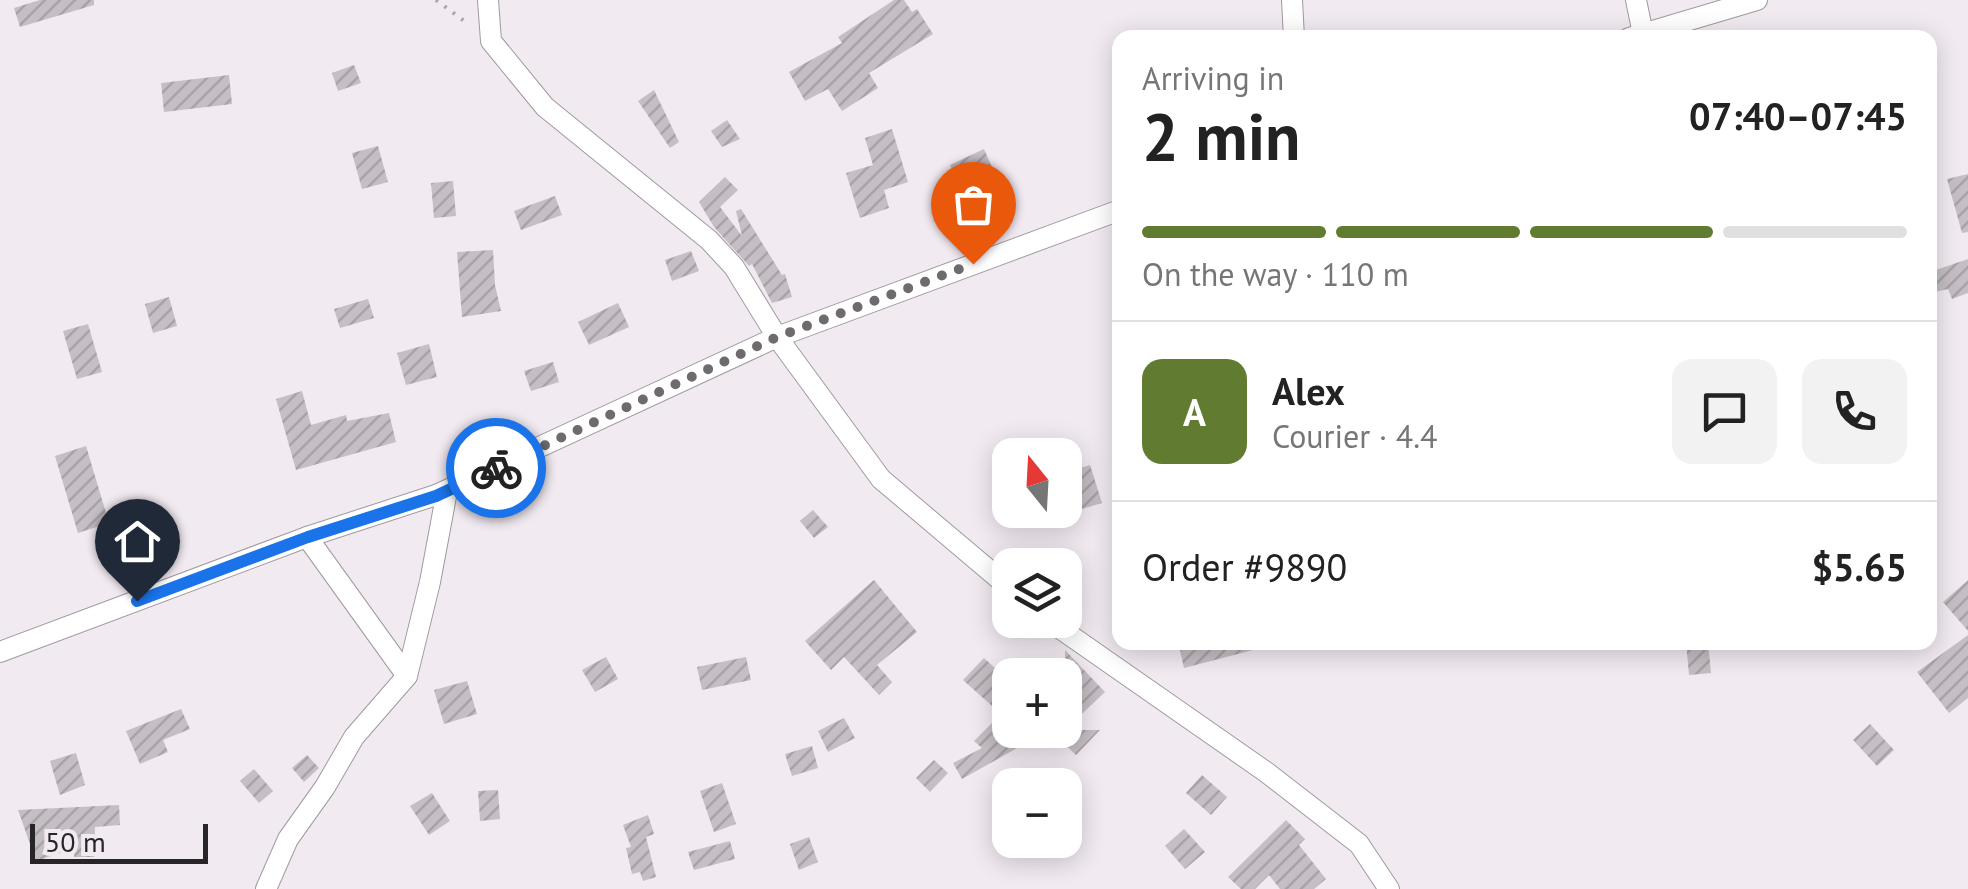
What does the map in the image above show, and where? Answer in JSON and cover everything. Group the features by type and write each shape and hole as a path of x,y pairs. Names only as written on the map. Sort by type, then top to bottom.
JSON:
{"street":[{"path":"488,0 491,41 544,107 709,240 734,267 777,337 882,479 992,573"},
{"path":"1292,0 1294,30"},
{"path":"1636,0 1636,30"},
{"path":"1656,30 1757,0"},
{"path":"0,652 308,537 448,491 777,337 1112,213"},
{"path":"266,889 288,839 354,737 407,676 448,491"},
{"path":"308,537 407,676"},
{"path":"1074,638 1252,762 1359,844 1389,889"}],"path":[{"path":"436,0 491,41"}],"building":[{"path":"40,0 94,0 94,5 20,27 14,8"},
{"path":"894,0 904,0 912,12 917,9 933,34 869,73 878,88 842,111 828,89 805,101 789,72 842,43 838,37"},
{"path":"354,65 361,83 338,91 332,73"},
{"path":"229,75 232,104 164,112 161,83"},
{"path":"654,90 679,142 670,148 638,101"},
{"path":"727,120 740,139 722,147 711,131"},
{"path":"892,129 908,182 884,190 889,208 860,218 846,173 873,165 865,138"},
{"path":"378,146 388,182 362,189 352,153"},
{"path":"984,149 995,174 961,190 950,165"},
{"path":"1968,174 1968,232 1962,233 1947,179"},
{"path":"725,177 738,190 720,207 742,236 736,211 741,209 782,275 785,274 792,297 772,303 752,264 749,266 714,227 699,202"},
{"path":"453,181 456,216 434,218 431,183"},
{"path":"555,196 562,215 521,230 514,211"},
{"path":"493,250 501,311 462,317 457,252"},
{"path":"691,251 699,271 672,281 665,260"},
{"path":"1968,259 1968,293 1952,299 1948,289 1937,291 1937,270"},
{"path":"169,297 177,326 153,333 145,304"},
{"path":"368,299 374,318 340,328 334,309"},
{"path":"618,303 629,327 589,345 578,322"},
{"path":"88,324 102,372 77,379 63,331"},
{"path":"429,344 437,377 406,385 397,353"},
{"path":"553,362 559,382 531,391 524,371"},
{"path":"302,391 311,425 346,415 347,421 389,413 396,442 296,470 276,399"},
{"path":"86,446 109,523 78,533 55,456"},
{"path":"1090,465 1102,503 1082,509 1082,468"},
{"path":"813,510 828,527 814,538 800,521"},
{"path":"874,580 917,632 877,665 892,682 879,695 844,657 831,670 805,641"},
{"path":"1968,580 1968,631 1943,602"},
{"path":"1968,635 1968,698 1949,713 1917,672"},
{"path":"1180,650 1253,650 1184,668"},
{"path":"1687,650 1709,650 1711,673 1689,675"},
{"path":"606,657 618,679 595,692 582,670"},
{"path":"746,657 751,680 702,690 697,667"},
{"path":"984,658 992,665 992,706 963,680"},
{"path":"1082,668 1105,692 1082,714"},
{"path":"467,681 477,714 444,724 434,690"},
{"path":"181,709 190,729 163,740 168,752 140,764 126,731"},
{"path":"844,718 855,738 828,752 818,731"},
{"path":"992,723 992,748 1017,748 962,779 953,763 982,748 974,741"},
{"path":"1870,724 1894,750 1877,766 1853,740"},
{"path":"1082,730 1100,730 1076,755 1069,748 1082,748"},
{"path":"812,746 818,768 792,776 785,754"},
{"path":"76,753 85,785 60,795 50,761"},
{"path":"307,755 319,768 304,782 292,768"},
{"path":"934,760 948,773 930,792 916,778"},
{"path":"254,769 273,791 259,803 240,781"},
{"path":"1202,775 1227,797 1211,815 1186,793"},
{"path":"722,783 736,824 714,832 700,791"},
{"path":"498,790 500,819 480,821 478,791"},
{"path":"432,793 450,821 429,835 410,806"},
{"path":"119,805 120,825 95,827 94,857 74,857 75,848 36,861 18,810"},
{"path":"648,815 654,834 646,837 656,877 643,881 640,872 632,874 626,848 631,847 623,825"},
{"path":"1286,820 1305,839 1299,845 1326,879 1314,889 1280,889 1269,875 1255,889 1241,889 1228,877"},
{"path":"1184,829 1205,852 1185,869 1165,846"},
{"path":"809,837 818,862 799,870 790,844"},
{"path":"730,841 735,859 694,870 688,852"}],"way so far":[{"path":"496,468 777,337 973,264"}],"route":[{"path":"137,601 308,537 436,496 496,468"}]}
